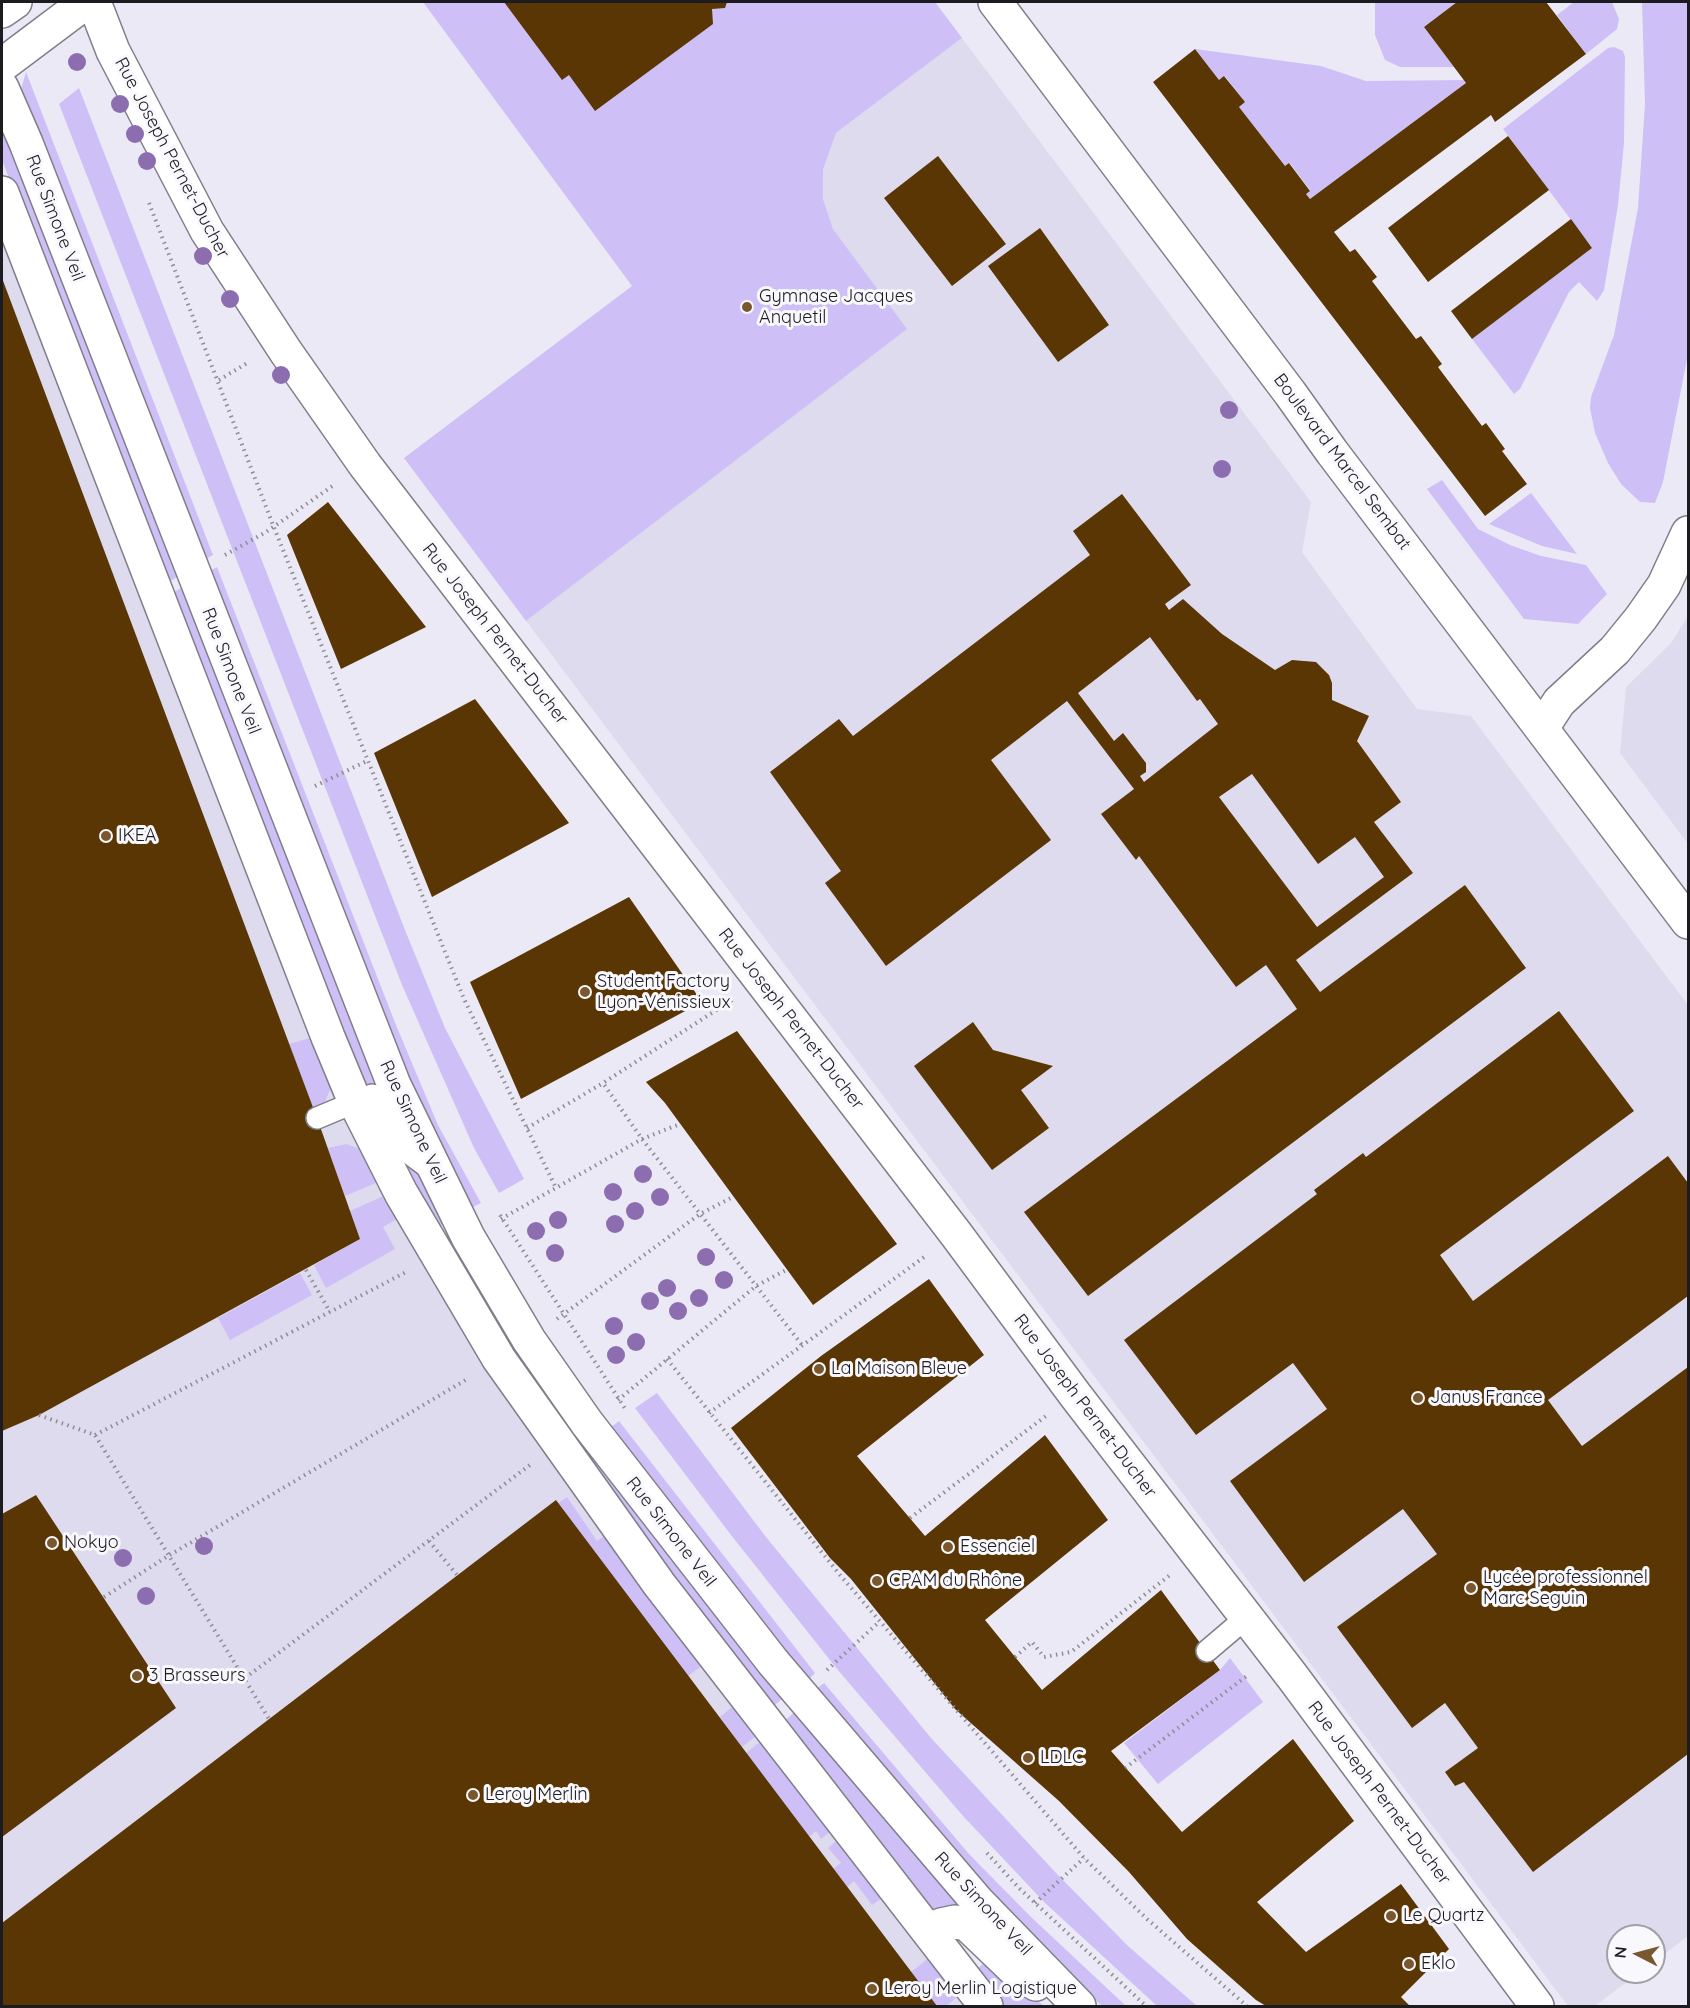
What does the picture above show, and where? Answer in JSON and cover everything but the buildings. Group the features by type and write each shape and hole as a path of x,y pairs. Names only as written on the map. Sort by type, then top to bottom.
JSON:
{"street":[{"path":"2,11 15,2"},
{"path":"2,65 86,2"},
{"name":"Rue Joseph Pernet-Ducher","path":"94,2 113,51 207,231 286,352 365,465 956,1234 1197,1555 1276,1655 1537,2007"},
{"name":"Boulevard Marcel Sembat","path":"995,2 1332,452 1689,922"},
{"name":"Rue Simone Veil","path":"2,88 30,154 389,1074 468,1237 529,1340 587,1423 800,1696 977,1901 1079,2007"},
{"name":"Rue Simone Veil","path":"2,193 355,1102 400,1193 499,1359 659,1584 986,2007"},
{"path":"1542,728 1559,702 1615,650 1641,618 1664,585 1689,533"},
{"name":"Rue Simone Veil","path":"931,1933 941,1925 955,1922 967,1924 1014,1969 1066,2007"}],"lane":[{"path":"317,1118 372,1095 377,1096 402,1148 436,1173"},
{"path":"1207,1651 1247,1617"}],"path":[{"path":"146,194 273,525 464,999 556,1188"},
{"path":"224,555 266,531 365,465"},
{"path":"220,544 228,566"},
{"path":"315,786 369,760"},
{"path":"310,775 319,797"},
{"path":"527,1128 603,1083 762,981"},
{"path":"603,1083 642,1139 802,1345"},
{"path":"502,1218 642,1139 680,1124"},
{"path":"529,1340 700,1214 733,1197"},
{"path":"496,1208 628,1414"},
{"path":"709,1413 956,1234"},
{"path":"95,1435 330,1312 306,1270"},
{"path":"587,1423 756,1286 786,1270"},
{"path":"104,1597 168,1556 499,1359"},
{"path":"667,1359 879,1622 1084,1858 1147,1919 1246,2007"},
{"path":"910,1518 1076,1396"},
{"path":"39,1414 95,1435 269,1719"},
{"path":"244,1678 560,1444"},
{"path":"429,1541 457,1575"},
{"path":"1015,1657 1032,1642 1044,1657 1071,1652 1197,1555"},
{"path":"827,1671 879,1622"},
{"path":"1125,1768 1276,1655"},
{"path":"821,1663 834,1679"},
{"path":"979,1845 1035,1903 1146,2007"},
{"path":"1035,1903 1084,1858"}],"shaded area":[{"name":"Gymnase Jacques Anquetil","path":"423,2 935,2 962,38 836,133 823,170 823,199 833,229 907,329 526,621 404,458 632,286"},
{"path":"1375,2 1457,2 1424,27 1454,67 1400,67 1385,60 1375,35"},
{"path":"1574,2 1612,2 1619,19 1617,29 1586,54 1557,15"},
{"path":"1642,2 1688,2 1688,354 1663,482 1655,503 1640,502 1621,484 1608,463 1595,433 1590,408 1591,397 1614,335 1638,208 1645,104"},
{"path":"962,38 1311,502 1302,552 1417,709 1471,716 1688,1005 1688,1936 1666,1953 1666,1924 1606,1924 1606,1984 1624,1984 1595,2006 1568,2006 526,621 906,329 833,229 823,199 823,170 836,133"},
{"path":"1614,47 1623,51 1625,57 1624,143 1618,205 1604,290 1597,301 1579,282 1569,292 1520,389 1514,394 1472,339 1592,248 1503,129 1608,48"},
{"path":"1195,49 1321,66 1366,81 1464,80 1466,83 1310,199 1306,194 1310,190 1290,163 1285,166 1239,107 1244,102 1225,76 1219,80"},
{"path":"26,72 213,555 199,563 20,93"},
{"path":"79,88 405,930 445,1028 524,1179 499,1193 474,1148 402,985 59,104"},
{"path":"2,109 181,575 165,584 2,160"},
{"path":"2,218 367,1153 974,2006 2,2006"},
{"path":"1442,480 1478,529 1510,545 1541,556 1586,565 1607,594 1578,624 1524,619 1427,489"},
{"path":"1531,493 1577,554 1542,546 1489,524"},
{"path":"217,567 396,1025 438,1125 481,1203 467,1210 425,1130 204,574"},
{"path":"186,585 377,1081 363,1087 169,595"},
{"path":"1688,616 1688,844 1620,753 1626,687 1671,643"},
{"path":"317,1036 333,1083 325,1102 314,1110 289,1044"},
{"path":"346,1144 361,1149 383,1180 345,1196 328,1148"},
{"path":"405,1164 425,1178 448,1221 433,1229"},
{"path":"390,1193 402,1216 383,1227 395,1249 326,1288 314,1265 360,1239 350,1211"},
{"path":"300,1273 312,1295 230,1340 218,1318"},
{"path":"657,1393 766,1537 931,1738 1056,1873 1128,1946 1197,2006 1157,2006 1044,1902 963,1816 837,1669 731,1535 635,1408"},
{"path":"619,1421 815,1673 804,1684 606,1431"},
{"path":"590,1444 787,1695 770,1709 577,1454"},
{"path":"567,1497 597,1541 610,1532 707,1662 688,1676 558,1503"},
{"path":"1230,1658 1263,1702 1158,1784 1124,1743 1220,1670"},
{"path":"824,1683 969,1854 1030,1916 1126,2006 1102,2006 1008,1918 811,1693"},
{"path":"738,1702 756,1736 742,1747 720,1717"},
{"path":"798,1709 991,1930 932,1915 781,1724"},
{"path":"766,1737 836,1827 821,1839 816,1831 809,1837 746,1753"},
{"path":"842,1836 888,1894 872,1905 854,1881 847,1887 833,1869 841,1863 828,1848"},
{"path":"935,1953 952,1976 945,1982 957,1997 946,2006 937,2006 911,1972"},
{"path":"989,1958 1044,2006 999,2006 974,1972"}],"place":[{"name":"Gymnase Jacques Anquetil","path":"747,307"},
{"name":"IKEA","path":"106,836"},
{"name":"Student Factory Lyon-Vénissieux","path":"585,992"},
{"name":"La Maison Bleue","path":"819,1369"},
{"name":"Janus France","path":"1418,1398"},
{"name":"Nokyo","path":"52,1543"},
{"name":"Essenciel","path":"948,1547"},
{"name":"CPAM du Rhône","path":"877,1581"},
{"name":"Lycée professionnel Marc Seguin","path":"1471,1588"},
{"name":"3 Brasseurs","path":"137,1676"},
{"name":"LDLC","path":"1028,1758"},
{"name":"Leroy Merlin","path":"473,1795"},
{"name":"Le Quartz","path":"1391,1916"},
{"name":"Eklo","path":"1409,1964"},
{"name":"Leroy Merlin Logistique","path":"872,1989"}]}
